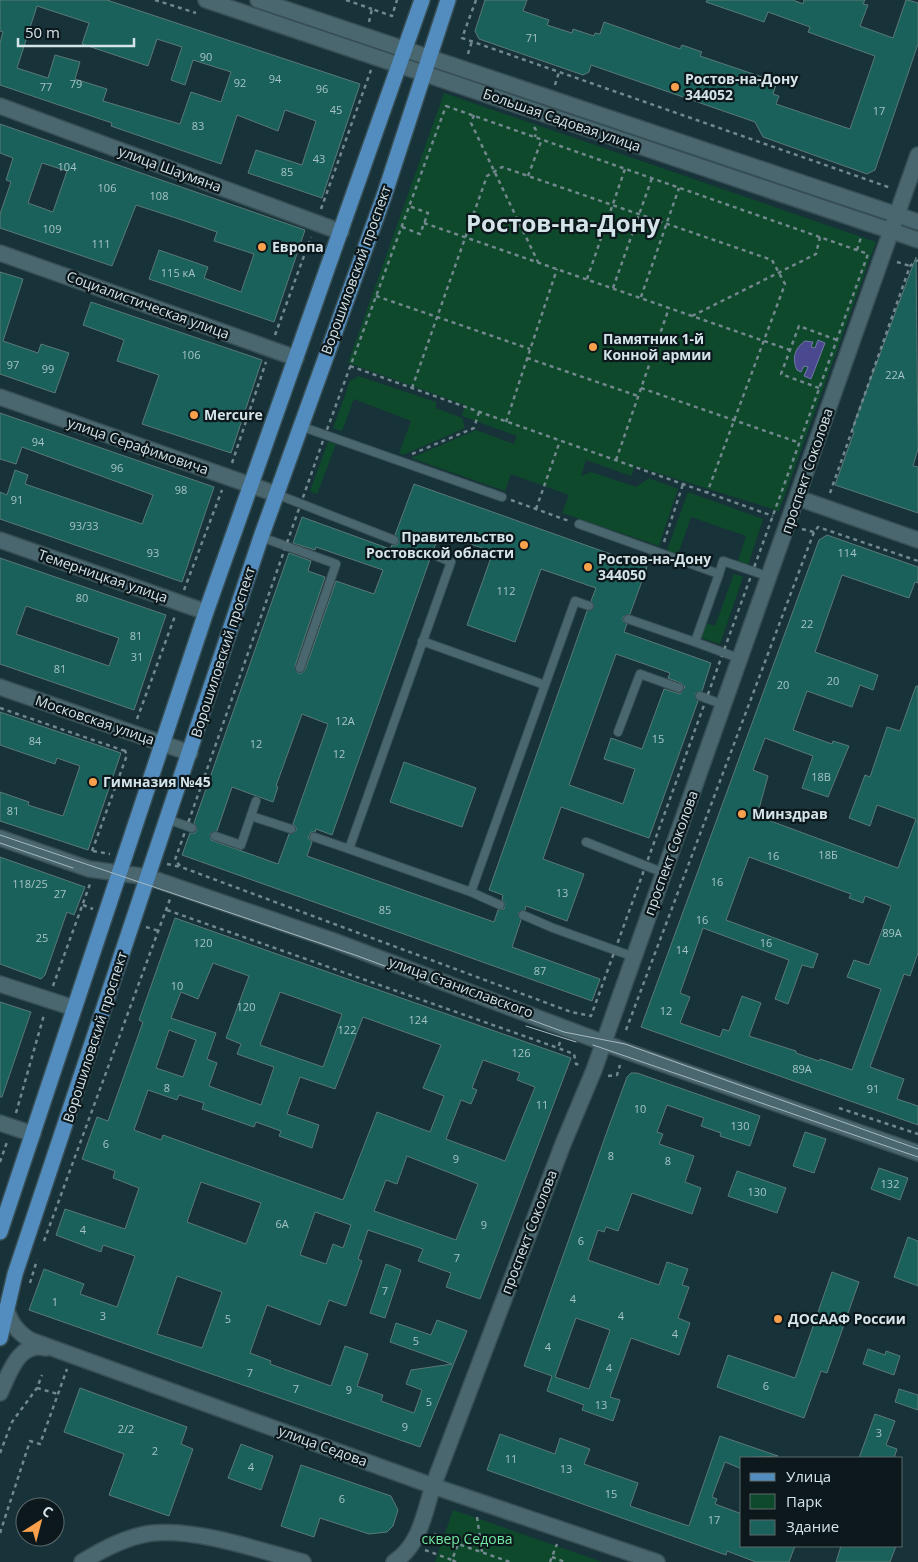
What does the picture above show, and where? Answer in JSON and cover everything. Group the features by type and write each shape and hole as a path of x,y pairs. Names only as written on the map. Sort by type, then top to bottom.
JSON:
{"main road":[{"name":"Ворошиловский проспект","path":"0,1232 206,612 422,0"},
{"name":"Ворошиловский проспект","path":"0,1338 15,1274 261,537 384,196 448,0"}],"street":[{"name":"Большая Садовая улица","path":"206,0 918,240"},
{"name":"Большая Садовая улица","path":"258,0 918,222"},
{"name":"улица Шаумяна","path":"0,106 341,232"},
{"name":"проспект Соколова","path":"412,1546 420,1529 433,1486 604,1041 789,524 890,230 918,155"},
{"name":"Социалистическая улица","path":"0,253 296,358"},
{"name":"улица Серафимовича","path":"0,397 276,494"},
{"path":"798,498 918,540"},
{"name":"Темерницкая улица","path":"0,540 206,612"},
{"name":"Московская улица","path":"0,687 190,753"},
{"name":"улица Станиславского","path":"0,838 89,869 148,877 357,949 624,1050 918,1153"},
{"path":"0,984 74,1008"},
{"path":"0,1123 33,1134"},
{"name":"улица Седова","path":"6,1308 10,1322 20,1334 30,1340 433,1486 658,1562"},
{"path":"0,1393 16,1360 22,1353 41,1346 72,1355"},
{"path":"82,1562 110,1545 152,1534 204,1536 303,1562"},
{"path":"394,1562 412,1546"}],"lane":[{"path":"300,426 502,497"},
{"path":"276,494 394,540"},
{"path":"579,524 719,574"},
{"path":"261,537 336,564 300,668"},
{"path":"349,848 451,562 432,554"},
{"path":"695,642 723,561 770,577"},
{"path":"471,892 575,600 589,606"},
{"path":"628,619 741,659"},
{"path":"422,641 545,685"},
{"path":"618,732 640,674 680,688"},
{"path":"703,698 724,705"},
{"path":"215,836 241,845 256,801"},
{"path":"251,816 291,829"},
{"path":"167,819 189,827"},
{"path":"314,837 471,892 500,905"},
{"path":"586,842 664,873"},
{"path":"523,915 634,957"}],"path":[{"path":"346,0 392,16 397,0"},
{"path":"476,0 462,38 904,192"},
{"path":"368,22 372,9"},
{"path":"472,42 467,56 473,58"},
{"path":"92,851 127,754 125,751 227,477 270,349 372,70 365,67"},
{"path":"181,867 175,860 189,827 325,435 448,102"},
{"path":"154,861 181,867 571,1012 590,1016 703,698 724,653 868,254 446,106"},
{"path":"474,115 471,123 538,262"},
{"path":"529,126 536,130 535,137"},
{"path":"528,176 542,139"},
{"path":"412,388 487,176 502,167 772,260 784,284 707,493"},
{"path":"587,279 625,169"},
{"path":"613,288 652,178"},
{"path":"641,298 679,188"},
{"path":"402,227 420,234 428,213 409,206"},
{"path":"424,223 790,350"},
{"path":"692,316 816,254 820,238"},
{"path":"626,1030 814,532 826,508 831,485 910,266 918,260"},
{"path":"506,422 557,269"},
{"path":"376,296 530,349"},
{"path":"616,460 669,308"},
{"path":"819,388 781,374 799,326 837,340"},
{"path":"527,358 638,396"},
{"path":"350,366 773,516"},
{"path":"641,388 800,443"},
{"path":"404,463 406,456 474,428 479,412"},
{"path":"536,509 560,441"},
{"path":"660,553 683,484"},
{"path":"502,497 579,524"},
{"path":"789,524 814,532"},
{"path":"818,527 918,561"},
{"path":"0,708 125,751"},
{"path":"41,1249 167,910 174,886"},
{"path":"167,910 558,1048"},
{"path":"29,1285 38,1258"},
{"path":"0,1534 30,1441 40,1444 72,1355"},
{"path":"0,1453 12,1422 37,1388 42,1375"},
{"path":"37,1388 58,1394"},
{"path":"475,1499 482,1552"},
{"path":"420,1529 510,1562"},
{"path":"452,1560 458,1544"},
{"path":"412,1546 456,1562"},
{"path":"550,1562 552,1557 566,1562"}],"green space":[{"path":"444,93 876,242 779,511 635,466 631,476 586,460 581,476 591,472 636,487 649,478 678,489 659,546 562,513 569,495 511,474 505,491 411,458 476,430 514,444 517,436 462,416 465,405 348,363"},
{"path":"358,376 436,402 436,408 462,418 465,428 403,455 399,453 411,421 354,399 342,431 333,428 350,381"},
{"path":"328,442 336,444 317,494 310,491"},
{"path":"688,492 763,519 748,565 738,561 746,536 691,517 677,557 666,553"},
{"path":"734,574 743,577 720,644 701,638 706,623 715,626"},
{"name":"сквер Седова","path":"453,1510 474,1517 602,1562 435,1562"}],"shaded area":[{"path":"818,340 825,343 811,379 804,376 808,367 804,366 801,372 797,370 795,354 798,347 805,341 813,342 811,347 815,348"}],"building":[{"path":"0,0 107,0 360,84 322,198 248,173 256,150 302,165 316,121 285,110 278,131 237,115 221,164 111,126 112,123 0,85 0,43 3,32 0,31","holes":["37,6 89,23 82,44 148,66 157,39 182,47 171,80 185,85 193,60 231,72 221,102 191,92 180,124 103,101 107,89 75,79 80,62 55,55 48,78 17,68"]},
{"path":"485,0 527,0 523,11 549,20 547,25 572,33 573,29 594,36 595,33 600,34 604,22 680,49 682,45 702,52 700,56 777,82 773,94 779,96 776,104 850,129 875,56 808,32 810,27 768,12 764,22 706,2 707,0 793,0 803,4 804,0 865,0 863,4 868,5 860,26 893,38 906,0 908,0 918,3 918,44 875,170 867,174 763,137 755,122 591,65 589,72 583,75 479,39 475,31"},
{"path":"0,124 305,230 274,322 149,279 159,250 208,267 204,278 241,292 254,254 214,241 217,232 136,205 112,266 0,228 0,214 11,182 6,180 13,158 0,153","holes":["42,163 67,171 53,212 28,203"]},
{"path":"916,257 918,449 913,466 918,467 918,513 835,485 854,432 852,431 855,421"},
{"path":"0,272 23,279 3,341 38,353 41,344 69,353 55,393 0,374"},
{"path":"91,302 262,360 231,453 142,424 159,375 117,361 124,340 83,325"},
{"path":"0,413 214,487 182,582 0,519 0,492 7,495 15,470 28,475 25,484 142,524 153,495 22,447 16,464 0,459"},
{"path":"414,484 647,567 630,614 623,617 623,621 627,624 624,632 711,663 702,691 695,694 698,701 649,838 561,807 543,859 584,874 567,921 526,906 525,910 518,913 521,920 512,947 600,979 592,1001 182,855 190,833 195,833 197,829 194,823 289,553 311,561 308,571 325,577 295,666 298,673 302,673 305,670 336,581 374,594 383,570 316,547 315,550 293,543 302,517 390,549 392,545 397,545 399,542 395,535","holes":["439,533 493,552 467,625 515,642 541,569 596,588 591,601 594,607 587,611 489,890 503,895 502,900 505,904 504,909 498,910 494,922 307,856 312,842 308,838 311,832 315,832 316,829 332,835 430,559 427,552 434,549","616,654 670,673 668,678 681,683 685,687 680,694 664,689 642,749 611,738 604,759 635,769 623,804 569,785","302,714 328,724 293,824 296,827 296,831 289,834 278,864 211,840 210,834 217,831 232,787 273,802 278,787 276,786"]},
{"path":"827,535 918,567 918,583 915,582 909,598 842,575 815,652 878,675 873,690 860,685 852,707 807,691 793,730 832,744 833,741 849,746 828,797 802,788 813,756 765,738 753,770 768,776 757,816 898,868 916,819 877,805 870,826 849,818 865,775 870,777 887,727 900,731 916,686 918,686 918,953 910,976 904,974 870,1067 904,1079 897,1099 918,1106 918,1125 641,1027 819,540","holes":["749,857 851,894 849,898 863,903 865,896 891,906 869,965 854,960 847,977 881,989 852,1070 820,1059 819,1061 796,1053 796,1051 749,1036 761,1003 742,996 729,1031 723,1029 720,1037 680,1023 690,997 680,993 703,928 789,960 775,999 788,1004 802,965 813,968 818,954 726,920"]},
{"path":"0,558 166,615 134,710 0,664","holes":["26,606 119,638 109,666 16,634"]},
{"name":"Гимназия №45","path":"0,712 121,753 88,850 0,821 0,792 29,802 28,805 63,816 80,766 57,758 55,764 0,745"},
{"path":"404,762 476,788 462,827 390,802"},
{"path":"0,857 85,887 74,915 67,912 45,975 41,979 0,964"},
{"path":"175,918 571,1058 480,1299 446,1287 451,1273 418,1261 423,1249 368,1230 358,1259 362,1261 346,1306 329,1300 320,1325 267,1305 250,1353 271,1361 270,1364 331,1386 345,1346 368,1354 357,1386 383,1395 381,1401 414,1413 422,1390 406,1384 411,1370 452,1364 390,1342 396,1323 431,1335 437,1320 467,1331 420,1447 29,1310 44,1269 84,1284 80,1294 117,1307 135,1256 103,1245 101,1252 56,1235 65,1209 125,1229 139,1188 113,1178 115,1171 82,1159 97,1117 108,1121 143,1022 139,1020","holes":["213,963 249,976 226,1038 241,1044 237,1054 274,1067 261,1105 209,1086 217,1063 207,1059 216,1033 171,1018 181,992 198,999","280,992 342,1014 323,1067 260,1045","363,1017 441,1045 423,1088 444,1096 430,1132 377,1112 343,1200 163,1135 161,1140 134,1130 148,1090 177,1100 179,1095 204,1103 202,1109 254,1127 256,1122 281,1131 279,1136 312,1148 319,1125 287,1114 300,1077 335,1089","169,1030 196,1040 183,1077 156,1068","483,1060 520,1073 517,1080 535,1087 505,1161 446,1139 461,1100 471,1104 477,1090 472,1088","407,1156 478,1184 456,1240 374,1211 386,1180 397,1184","201,1182 261,1203 246,1244 187,1222","315,1212 351,1225 343,1248 333,1244 326,1264 300,1255","177,1276 222,1292 202,1348 157,1334"]},
{"path":"0,1002 31,1012 2,1097 0,1097"},
{"path":"631,1073 637,1073 760,1116 750,1146 720,1136 721,1133 701,1126 704,1118 667,1105 657,1132 663,1134 659,1144 694,1156 685,1182 701,1188 692,1214 632,1193 618,1231 606,1227 604,1232 598,1230 588,1260 659,1285 667,1262 688,1269 682,1285 689,1287 678,1318 690,1323 679,1355 631,1338 610,1397 620,1400 613,1421 582,1410 584,1405 547,1391 552,1376 524,1366 627,1077","holes":["576,1318 610,1330 589,1389 555,1377"]},
{"path":"805,1132 826,1139 814,1173 793,1166"},
{"path":"879,1168 908,1178 900,1200 871,1189"},
{"path":"737,1171 786,1188 777,1213 728,1196"},
{"path":"908,1237 918,1241 918,1286 894,1277"},
{"path":"386,1264 401,1270 385,1318 370,1313"},
{"path":"832,1272 859,1282 827,1373 821,1371 804,1418 717,1387 728,1355 795,1378"},
{"path":"868,1349 885,1355 886,1351 900,1356 894,1375 863,1364"},
{"path":"80,1388 187,1427 181,1444 193,1449 169,1516 109,1495 124,1454 64,1432"},
{"path":"899,1389 918,1395 918,1410 895,1402"},
{"path":"875,1414 895,1421 886,1445 897,1449 894,1457 859,1457"},
{"path":"500,1434 555,1454 560,1438 590,1449 584,1464 638,1483 630,1506 689,1526 720,1436 778,1456 740,1457 740,1468 725,1462 712,1497 717,1499 715,1504 740,1513 740,1547 795,1547 789,1562 756,1562 727,1551 726,1555 487,1470"},
{"path":"241,1444 273,1456 261,1490 228,1478"},
{"path":"301,1465 391,1496 398,1510 393,1526 387,1532 369,1534 320,1518 314,1537 281,1526"},
{"path":"841,1547 896,1547 890,1562 836,1562"}],"tram line":[{"path":"0,835 355,955 564,1032 625,1044 918,1149"},
{"path":"0,843 73,868"},
{"path":"526,1026 576,1042"},
{"path":"593,1045 918,1157"}],"place":[{"name":"Ростов-на-Дону 344052","path":"675,87"},
{"name":"Европа","path":"262,247"},
{"name":"Памятник 1-й Конной армии","path":"593,347"},
{"name":"Mercure","path":"194,415"},
{"name":"Правительство Ростовской области","path":"524,545"},
{"name":"Ростов-на-Дону 344050","path":"588,567"},
{"name":"Гимназия №45","path":"93,782"},
{"name":"Минздрав","path":"742,814"},
{"name":"ДОСААФ России","path":"778,1319"}],"district":[{"name":"Ростов-на-Дону","path":"563,224"}]}
